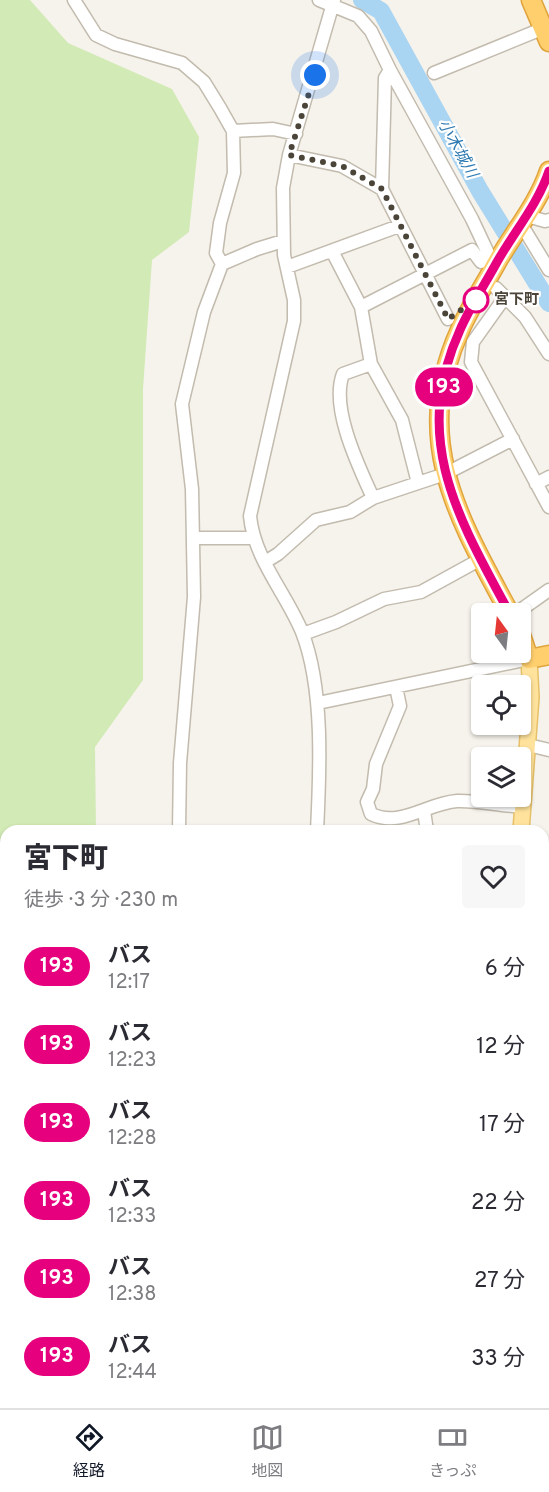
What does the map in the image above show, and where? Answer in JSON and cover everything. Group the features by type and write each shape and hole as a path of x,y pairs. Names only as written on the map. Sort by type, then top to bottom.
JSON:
{"highway":[{"path":"531,0 547,32"},
{"path":"504,603 460,521 445,474 439,427 447,369 459,332 491,264 521,224 549,171"},
{"path":"531,659 549,655"}],"main road":[{"path":"528,745 531,697 529,663"},
{"path":"522,825 523,807"}],"street":[{"path":"74,0 90,27 106,41 160,55 192,69 213,95 233,131 234,173 220,223 216,253 222,264"},
{"path":"319,0 334,2 364,21 378,42 390,70 459,195 491,264"},
{"path":"317,825 318,703 303,634 253,538 250,516 294,321 294,300 283,241 283,188 289,155 334,2"},
{"path":"434,73 547,32"},
{"path":"390,70 385,78 382,189 448,319"},
{"path":"233,131 273,129 296,134"},
{"path":"289,155 342,166 382,189"},
{"path":"549,220 521,224 549,270"},
{"path":"287,267 399,226"},
{"path":"178,825 180,763 195,597 192,489 182,404 204,312 222,264 256,249 283,241"},
{"path":"361,307 472,250 491,264"},
{"path":"332,251 361,307 371,364 402,420 418,483"},
{"path":"549,354 525,317 501,293 473,342 468,359 549,507"},
{"path":"371,364 343,374 341,389 343,422 373,498"},
{"path":"265,561 278,554 316,520 350,512 373,498 445,474 513,439"},
{"path":"537,484 549,477"},
{"path":"193,538 253,538"},
{"path":"303,634 336,622 384,599 421,592 481,559"},
{"path":"531,603 549,590"},
{"path":"318,703 510,663"},
{"path":"396,687 400,706 376,764 373,789 367,802 371,814 387,819 399,818 457,801 471,802"},
{"path":"528,745 549,750"},
{"path":"424,811 427,825"}],"green space":[{"path":"0,0 30,0 68,43 172,89 199,137 189,232 152,260 143,389 143,680 95,747 96,825 0,825"}],"waterway":[{"name":"小木城川","path":"362,0 381,11 480,191 549,303"}],"bus line":[{"name":"193","path":"504,603 460,521 448,486 440,449 441,406 447,369 459,332 496,263 539,193 549,171"}],"place":[{"name":"宮下町","path":"476,300"}],"route":[{"path":"315,75 289,155 342,166 382,189 448,319 476,300"}]}
